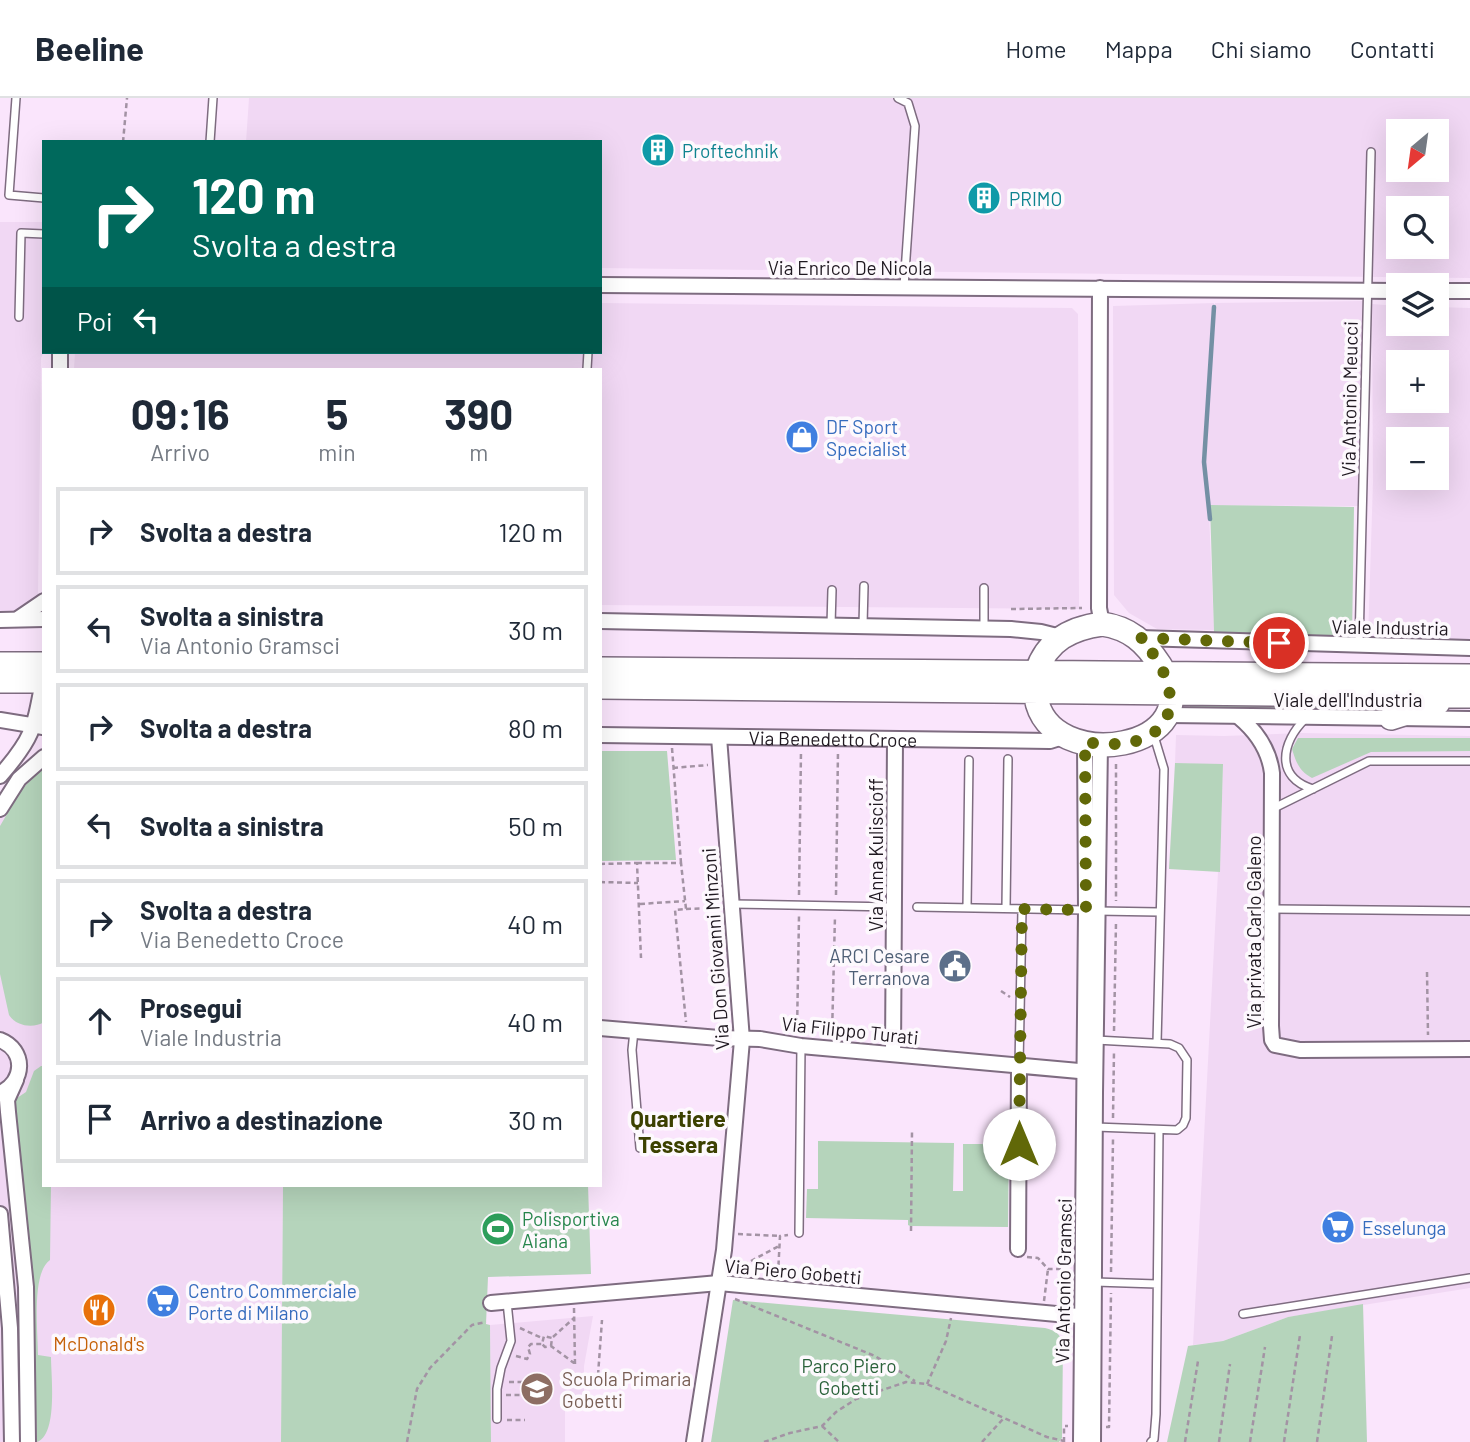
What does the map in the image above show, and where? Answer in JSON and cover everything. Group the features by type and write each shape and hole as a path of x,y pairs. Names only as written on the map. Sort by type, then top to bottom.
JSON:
{"main road":[{"path":"1100,616 1140,638 1168,694 1153,732 1129,743 1084,741 1046,722 1041,715 1036,682 1048,651 1061,637 1100,616"},
{"path":"0,664 42,664"},
{"path":"602,668 1036,682 1168,694 1464,696"},
{"path":"1168,694 1470,676"},
{"path":"0,681 42,680"},
{"path":"602,687 1036,682"},
{"path":"1391,718 1464,696"}],"street":[{"name":"Via Enrico De Nicola","path":"602,285 1367,290"},
{"path":"1100,288 1100,616"},
{"path":"1367,290 1386,291"},
{"path":"1449,291 1470,292"},
{"path":"16,620 42,602"},
{"path":"0,620 42,619"},
{"path":"602,621 984,628 1041,632 1061,637"},
{"name":"Viale Industria","path":"1140,638 1470,648"},
{"path":"1168,694 1232,716"},
{"path":"0,776 39,727 42,699"},
{"name":"Viale dell'Industria","path":"1232,716 1470,719"},
{"name":"Via privata Carlo Galeno","path":"1232,716 1251,728 1270,759 1272,1041 1275,1045 1300,1050 1470,1049"},
{"path":"0,720 39,727"},
{"name":"Via Benedetto Croce","path":"602,735 1084,741"},
{"name":"Via Don Giovanni Minzoni","path":"694,1442 725,1234 742,1040 719,737"},
{"name":"Via Anna Kuliscioff","path":"893,1055 895,740"},
{"name":"Via Antonio Gramsci","path":"1084,741 1096,1040 1089,1072 1095,1127 1094,1282 1087,1317 1093,1442"},
{"path":"0,809 19,779 42,759"},
{"name":"Via Antonio Gramsci","path":"1081,1442 1087,1317 1091,910"},
{"name":"Via Filippo Turati","path":"602,1028 760,1040 799,1046 1089,1072"},
{"path":"2,1038 14,1050 20,1063 8,1100 8,1112 26,1287 28,1442"},
{"path":"1018,1249 1019,1066"},
{"path":"0,1093 16,1080"},
{"path":"0,1214 10,1328 12,1442"},
{"name":"Via Piero Gobetti","path":"491,1303 719,1283 1087,1317"}],"lane":[{"path":"16,98 9,195 42,198"},
{"path":"210,140 213,98"},
{"path":"898,98 908,103 915,126 904,287"},
{"name":"Via Antonio Meucci","path":"1359,646 1371,152"},
{"path":"19,317 21,233 42,234"},
{"path":"863,626 864,586"},
{"path":"984,588 984,628"},
{"path":"831,625 832,590"},
{"path":"1306,718 1288,742 1286,762 1288,770 1298,782 1314,789"},
{"path":"1153,732 1164,769 1157,1043"},
{"path":"1006,908 1008,759"},
{"path":"967,908 969,760"},
{"path":"1272,810 1369,761 1470,761"},
{"path":"732,904 894,907"},
{"path":"917,907 1159,912"},
{"path":"1019,1066 1022,909"},
{"path":"1273,909 1470,911"},
{"path":"634,1031 632,1050 640,1148"},
{"path":"1095,1127 1177,1130 1186,1118 1187,1060 1179,1048 1157,1043 1096,1040"},
{"path":"799,1046 799,1233"},
{"path":"1151,1442 1154,1439 1156,1414 1159,1130"},
{"path":"1244,1314 1470,1278"},
{"path":"1094,1282 1157,1284"},
{"path":"497,1419 497,1395 503,1362 511,1341 507,1301"}],"path":[{"path":"123,140 127,98"},
{"path":"1011,609 1100,616"},
{"path":"799,1046 801,737"},
{"path":"832,1049 838,738"},
{"path":"672,751 686,909"},
{"path":"673,768 701,766"},
{"path":"637,863 641,958"},
{"path":"602,864 681,863"},
{"path":"602,882 638,883"},
{"path":"639,904 685,901"},
{"path":"685,1018 674,910 714,908"},
{"path":"679,939 687,937"},
{"path":"1427,972 1428,1025"},
{"path":"911,1231 912,1132"},
{"path":"725,1234 780,1236 799,1233"},
{"path":"778,1289 780,1236"},
{"path":"719,1283 741,1264 779,1247"},
{"path":"1018,1249 1023,1257 1038,1258 1048,1269 1061,1269 1064,1261 1068,1261"},
{"path":"1044,1303 1048,1269"},
{"path":"503,1362 519,1356 527,1359 530,1354 528,1347 531,1344 542,1344 545,1347 551,1346 575,1364 574,1296"},
{"path":"734,1299 875,1356 915,1381 1051,1439 1065,1441"},
{"path":"927,1384 946,1341 953,1305"},
{"path":"551,1346 552,1338 574,1318"},
{"path":"598,1375 602,1320"},
{"path":"407,1442 417,1390 430,1368 472,1325 486,1322"},
{"path":"509,1323 542,1338 549,1335 552,1338"},
{"path":"1284,1442 1300,1335"},
{"path":"1317,1442 1332,1336"},
{"path":"542,1338 542,1344"},
{"path":"1250,1442 1265,1347"},
{"path":"1185,1442 1198,1361"},
{"path":"1219,1442 1230,1364"},
{"path":"764,1442 822,1426 836,1412 856,1399 915,1381"},
{"path":"507,1382 523,1382"},
{"path":"497,1395 523,1395"},
{"path":"982,1442 1004,1418"},
{"path":"497,1419 525,1420"},
{"path":"822,1426 839,1442"}],"shaded area":[{"path":"249,98 1470,98 1470,278 1449,278 1449,273 1386,273 1386,277 602,268 602,140 246,140"},
{"path":"0,222 42,222 43,354 38,597 11,614 0,614"},
{"path":"1363,301 1358,506 1210,505 1206,462 1215,303"},
{"path":"602,303 1072,308 1078,314 1079,609 602,605 602,368 74,368 75,354 602,354"},
{"path":"1214,303 1203,462 1209,514 1214,630 1157,629 1129,613 1114,595 1113,306"},
{"path":"1372,304 1386,305 1386,336 1449,336 1449,307 1470,308 1470,641 1368,639 1373,482"},
{"path":"1301,733 1470,736 1470,1288 1288,1317 1223,1341 1193,1345 1220,871 1223,765 1175,763 1176,735"},
{"path":"0,796 42,798 42,1187 283,1187 281,1442 0,1442"},
{"name":"Scuola Primaria Gobetti","path":"593,1316 584,1366 584,1401 565,1401 565,1442 491,1442 490,1325"}],"green space":[{"path":"1210,505 1354,507 1352,639 1214,632"},
{"path":"1413,700 1366,712 1196,711 1190,707 1190,702"},
{"path":"1298,738 1470,738 1470,751 1371,752 1312,778 1301,769 1295,758 1292,749"},
{"path":"602,751 667,751 676,860 602,861"},
{"path":"1175,763 1223,764 1220,872 1169,869"},
{"path":"42,768 42,1023 30,1026 16,1022 9,1015 0,974 0,826 21,790"},
{"path":"42,1066 42,1187 51,1187 50,1260 40,1277 37,1333 38,1355 51,1357 51,1417 44,1437 37,1442 25,1229 11,1102 26,1092 34,1071"},
{"path":"818,1141 954,1143 953,1191 963,1191 963,1144 1009,1144 1008,1227 910,1226 908,1220 806,1218 807,1189 818,1189"},
{"path":"283,1187 588,1187 591,1274 488,1277 486,1324 490,1325 491,1442 281,1442"},
{"name":"Parco Piero Gobetti","path":"733,1300 1052,1330 1059,1335 1063,1344 1062,1438 1059,1442 711,1442"},
{"path":"1363,1304 1367,1442 1167,1442 1188,1346 1223,1341 1288,1317"}],"waterway":[{"path":"1210,519 1204,462 1214,307"}],"place":[{"name":"Proftechnik","path":"658,150"},
{"name":"PRIMO","path":"984,198"},
{"name":"DF Sport Specialist","path":"802,437"},
{"name":"ARCI Cesare Terranova","path":"955,966"},
{"name":"Esselunga","path":"1338,1227"},
{"name":"Polisportiva Aiana","path":"498,1229"},
{"name":"Centro Commerciale Porte di Milano","path":"163,1301"},
{"name":"McDonald's","path":"99,1310"},
{"name":"Scuola Primaria Gobetti","path":"537,1389"}],"district":[{"name":"Quartiere Tessera","path":"678,1131"}],"route":[{"path":"1019,1144 1022,909 1086,910 1085,742 1129,743 1153,732 1168,715 1171,701 1166,673 1140,638 1279,643"}]}
